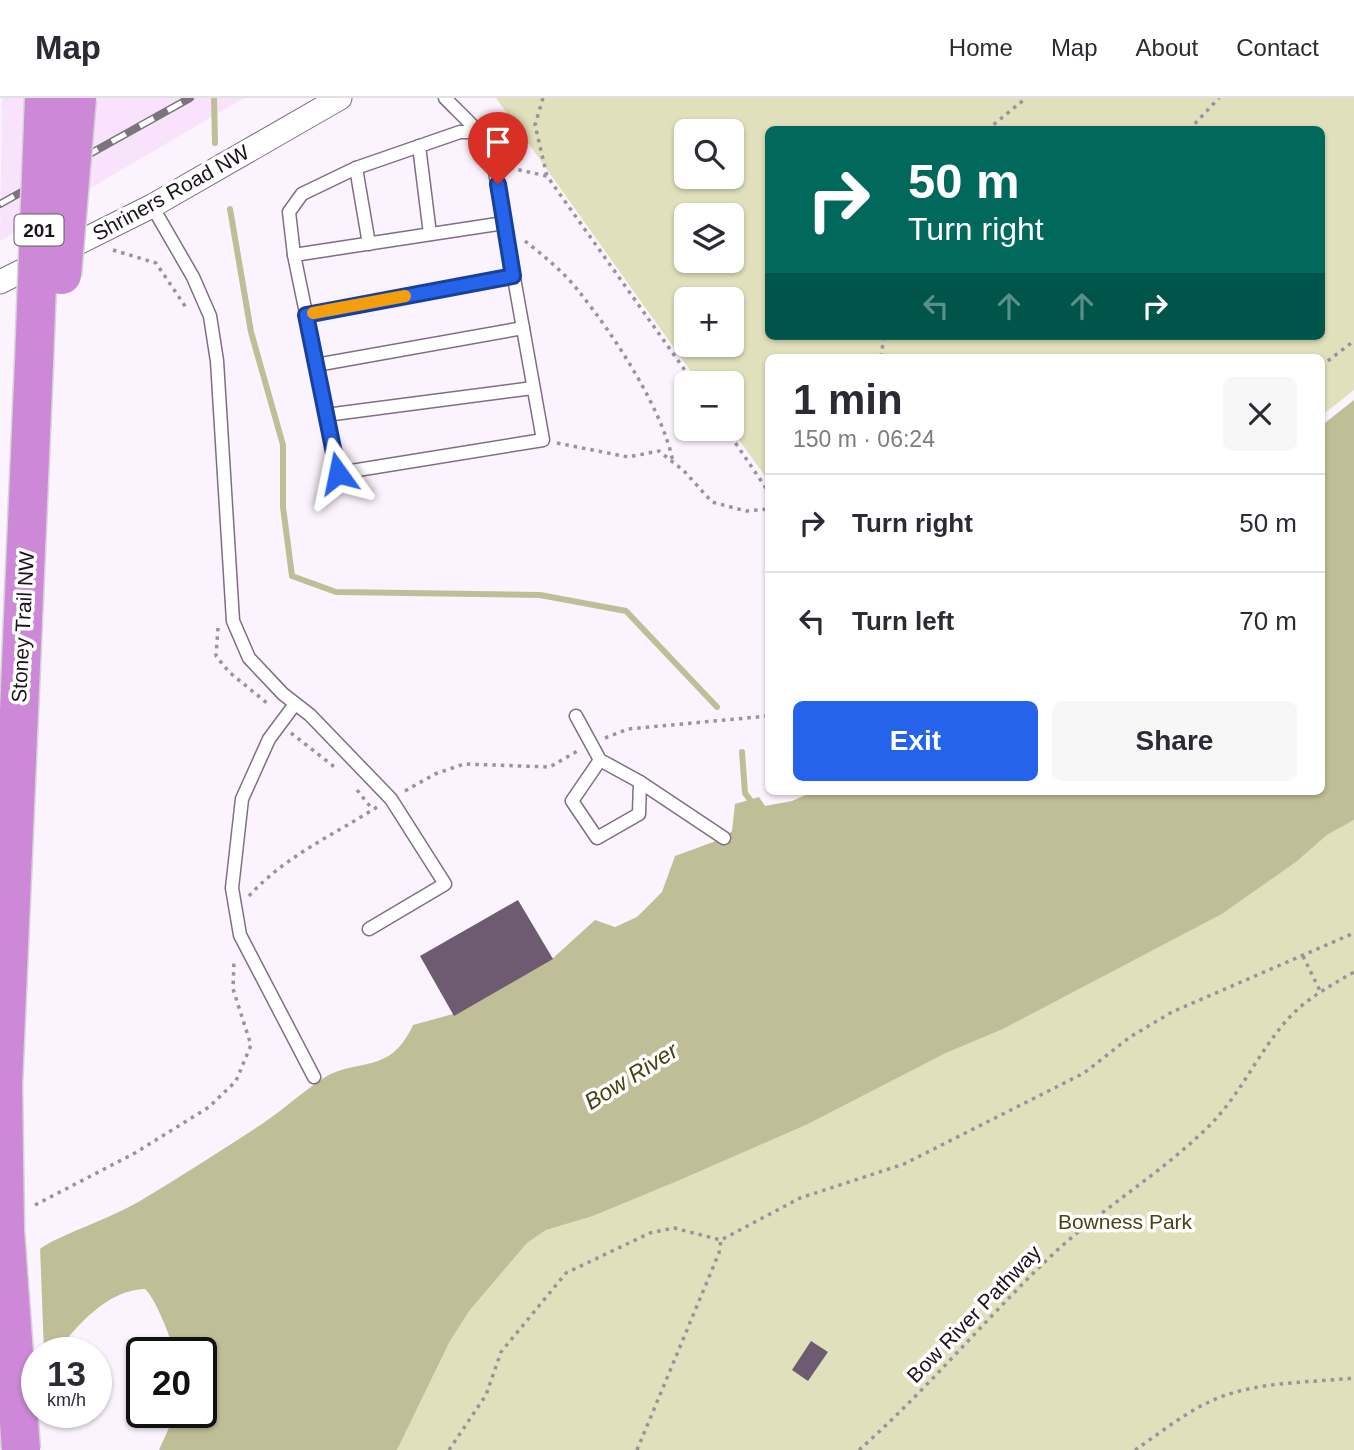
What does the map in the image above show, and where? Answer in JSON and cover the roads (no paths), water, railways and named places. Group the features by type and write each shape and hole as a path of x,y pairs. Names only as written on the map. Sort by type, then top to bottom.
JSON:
{"highway":[{"name":"Stoney Trail NW","path":"22,1450 5,1231 3,1085 27,578 44,362 44,98"},
{"path":"44,362 77,98"}],"street":[{"name":"Shriners Road NW","path":"0,282 152,206 340,98"}],"lane":[{"path":"445,98 477,132 489,146 542,440 338,473 294,255 289,212 302,194 356,168 460,132 477,132"},
{"path":"419,146 430,234"},
{"path":"356,168 369,244"},
{"path":"152,206 193,277 210,316 217,361 233,621 249,658 391,799 445,884 369,929"},
{"path":"294,255 504,223"},
{"path":"306,315 513,276"},
{"path":"316,365 523,328"},
{"path":"326,415 534,388"},
{"path":"295,704 269,739 242,799 232,888 240,935 314,1077"},
{"path":"576,716 600,760 640,782 724,838"},
{"path":"600,760 572,801 597,838 639,814 640,782"}],"water":[{"name":"Bow River","path":"1354,400 1354,820 1327,835 1296,862 1222,914 1003,1029 946,1053 808,1124 593,1216 546,1230 527,1243 470,1310 450,1341 397,1450 159,1450 169,1428 217,1428 217,1337 169,1337 158,1309 145,1289 118,1295 106,1302 68,1337 29,1337 2,1280 53,1241 140,1201 262,1124 322,1079 335,1072 383,1059 404,1041 413,1025 453,1014 552,959 595,920 615,927 637,917 662,892 675,856 724,838 732,831 735,804 759,797 765,806 792,801 806,795 1325,795 1325,423"}],"waterway":[{"path":"214,98 215,143"},
{"path":"230,209 251,332 283,445 283,507 292,576 336,592 540,595 626,611 717,707"},
{"path":"742,752 745,793 753,804"}],"railway":[{"path":"0,204 190,98"}],"park label":[{"name":"Bowness Park","path":"1125,1222"}]}
